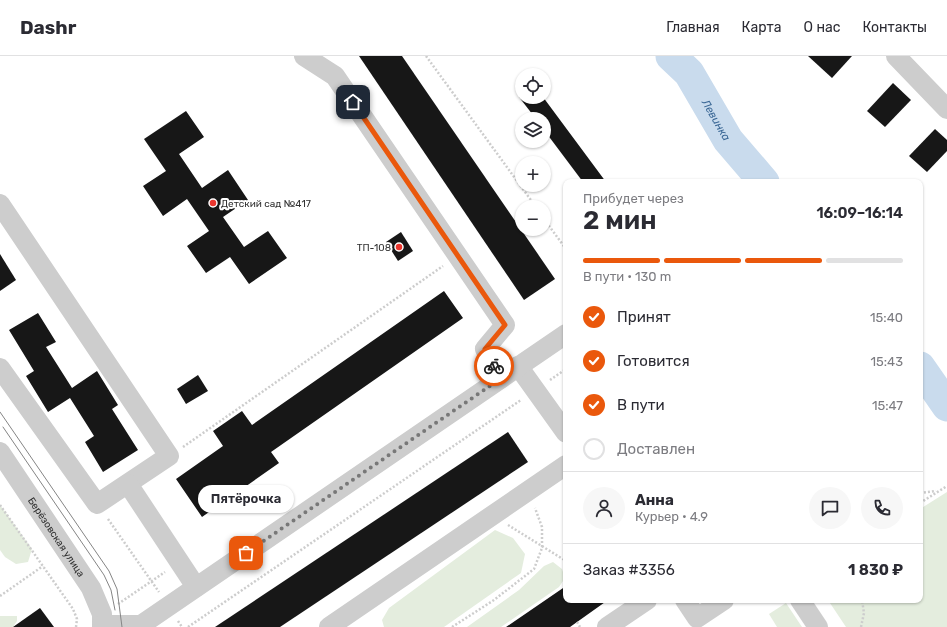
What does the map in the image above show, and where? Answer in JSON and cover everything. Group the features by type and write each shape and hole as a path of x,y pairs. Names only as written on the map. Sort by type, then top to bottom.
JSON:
{"street":[{"path":"304,56 335,76 505,325 485,349 500,379"},
{"path":"896,56 944,101"},
{"path":"0,204 169,456 97,504 0,368"},
{"path":"102,622 142,626 168,606 563,336"},
{"path":"518,366 563,429"},
{"name":"Берёзовская улица","path":"0,452 91,588 102,622"},
{"path":"329,627 563,467"},
{"path":"128,484 196,587"},
{"path":"608,627 642,603"},
{"path":"687,603 698,618 720,603"},
{"path":"802,603 818,627"}],"path":[{"path":"426,56 531,200"},
{"path":"551,229 563,245"},
{"path":"169,456 458,256"},
{"path":"188,627 563,371"},
{"path":"923,500 947,486"},
{"path":"452,627 494,600 534,569 542,548 542,527 528,490"},
{"path":"923,493 937,491"},
{"path":"97,504 182,627"},
{"path":"0,505 73,609 77,619 76,627"},
{"path":"492,515 542,548 563,559"},
{"path":"102,622 151,582 179,563"},
{"path":"0,596 43,566"},
{"path":"861,627 864,613 862,603"},
{"path":"577,622 580,627"}],"green space":[{"path":"947,492 947,627 846,627 830,603 923,603 923,507"},
{"path":"0,505 32,549 28,562 16,564 5,557 0,550"},
{"path":"495,530 513,538 525,554 521,573 444,627 384,627 382,620 389,608"},
{"path":"553,562 562,569 563,581 559,587 501,627 467,627 519,590 544,566"},
{"path":"786,603 802,627 777,627 769,614"},
{"path":"0,616 17,616 17,621 13,627 0,627"}],"building":[{"path":"359,56 402,56 515,221 515,236 525,236 555,279 524,300"},
{"path":"808,56 852,56 832,78"},
{"path":"893,83 911,100 885,127 867,111"},
{"path":"524,104 548,104 604,179 581,179 551,139 551,112 531,112"},
{"path":"186,111 204,137 179,154 202,188 228,170 248,200 223,217 244,247 268,231 287,258 249,284 230,257 206,273 187,246 209,231 187,199 163,216 143,186 166,171 144,139"},
{"path":"935,129 947,140 947,151 927,172 909,156"},
{"name":"ТП-108","path":"401,232 413,251 398,261 386,242"},
{"path":"0,254 16,280 0,291"},
{"path":"444,291 463,318 271,452 279,463 202,517 176,479 223,446 213,431 242,411 252,425"},
{"path":"38,313 56,342 46,347 72,388 97,371 118,405 112,409 138,450 103,472 85,442 94,436 70,398 48,412 26,376 34,371 9,330"},
{"path":"198,375 208,391 186,404 177,389"},
{"path":"508,432 528,462 280,627 215,627"},
{"path":"563,588 563,603 604,603 570,627 506,627"},
{"path":"40,608 54,627 13,627"}],"waterway":[{"name":"Левинка","path":"671,56 689,73 728,140 761,179"},
{"name":"Левинка","path":"923,371 947,406"}],"tram line":[{"path":"0,412 109,571 117,589 122,627"},
{"path":"3,427 104,575 111,590 115,610"}],"way so far":[{"path":"246,553 500,379 494,366"}],"place":[{"name":"Детский сад №417","path":"213,203"},
{"name":"ТП-108","path":"399,247"},
{"name":"Пятёрочка","path":"246,553"}],"route":[{"path":"353,102 505,325 485,349 494,366"}]}
